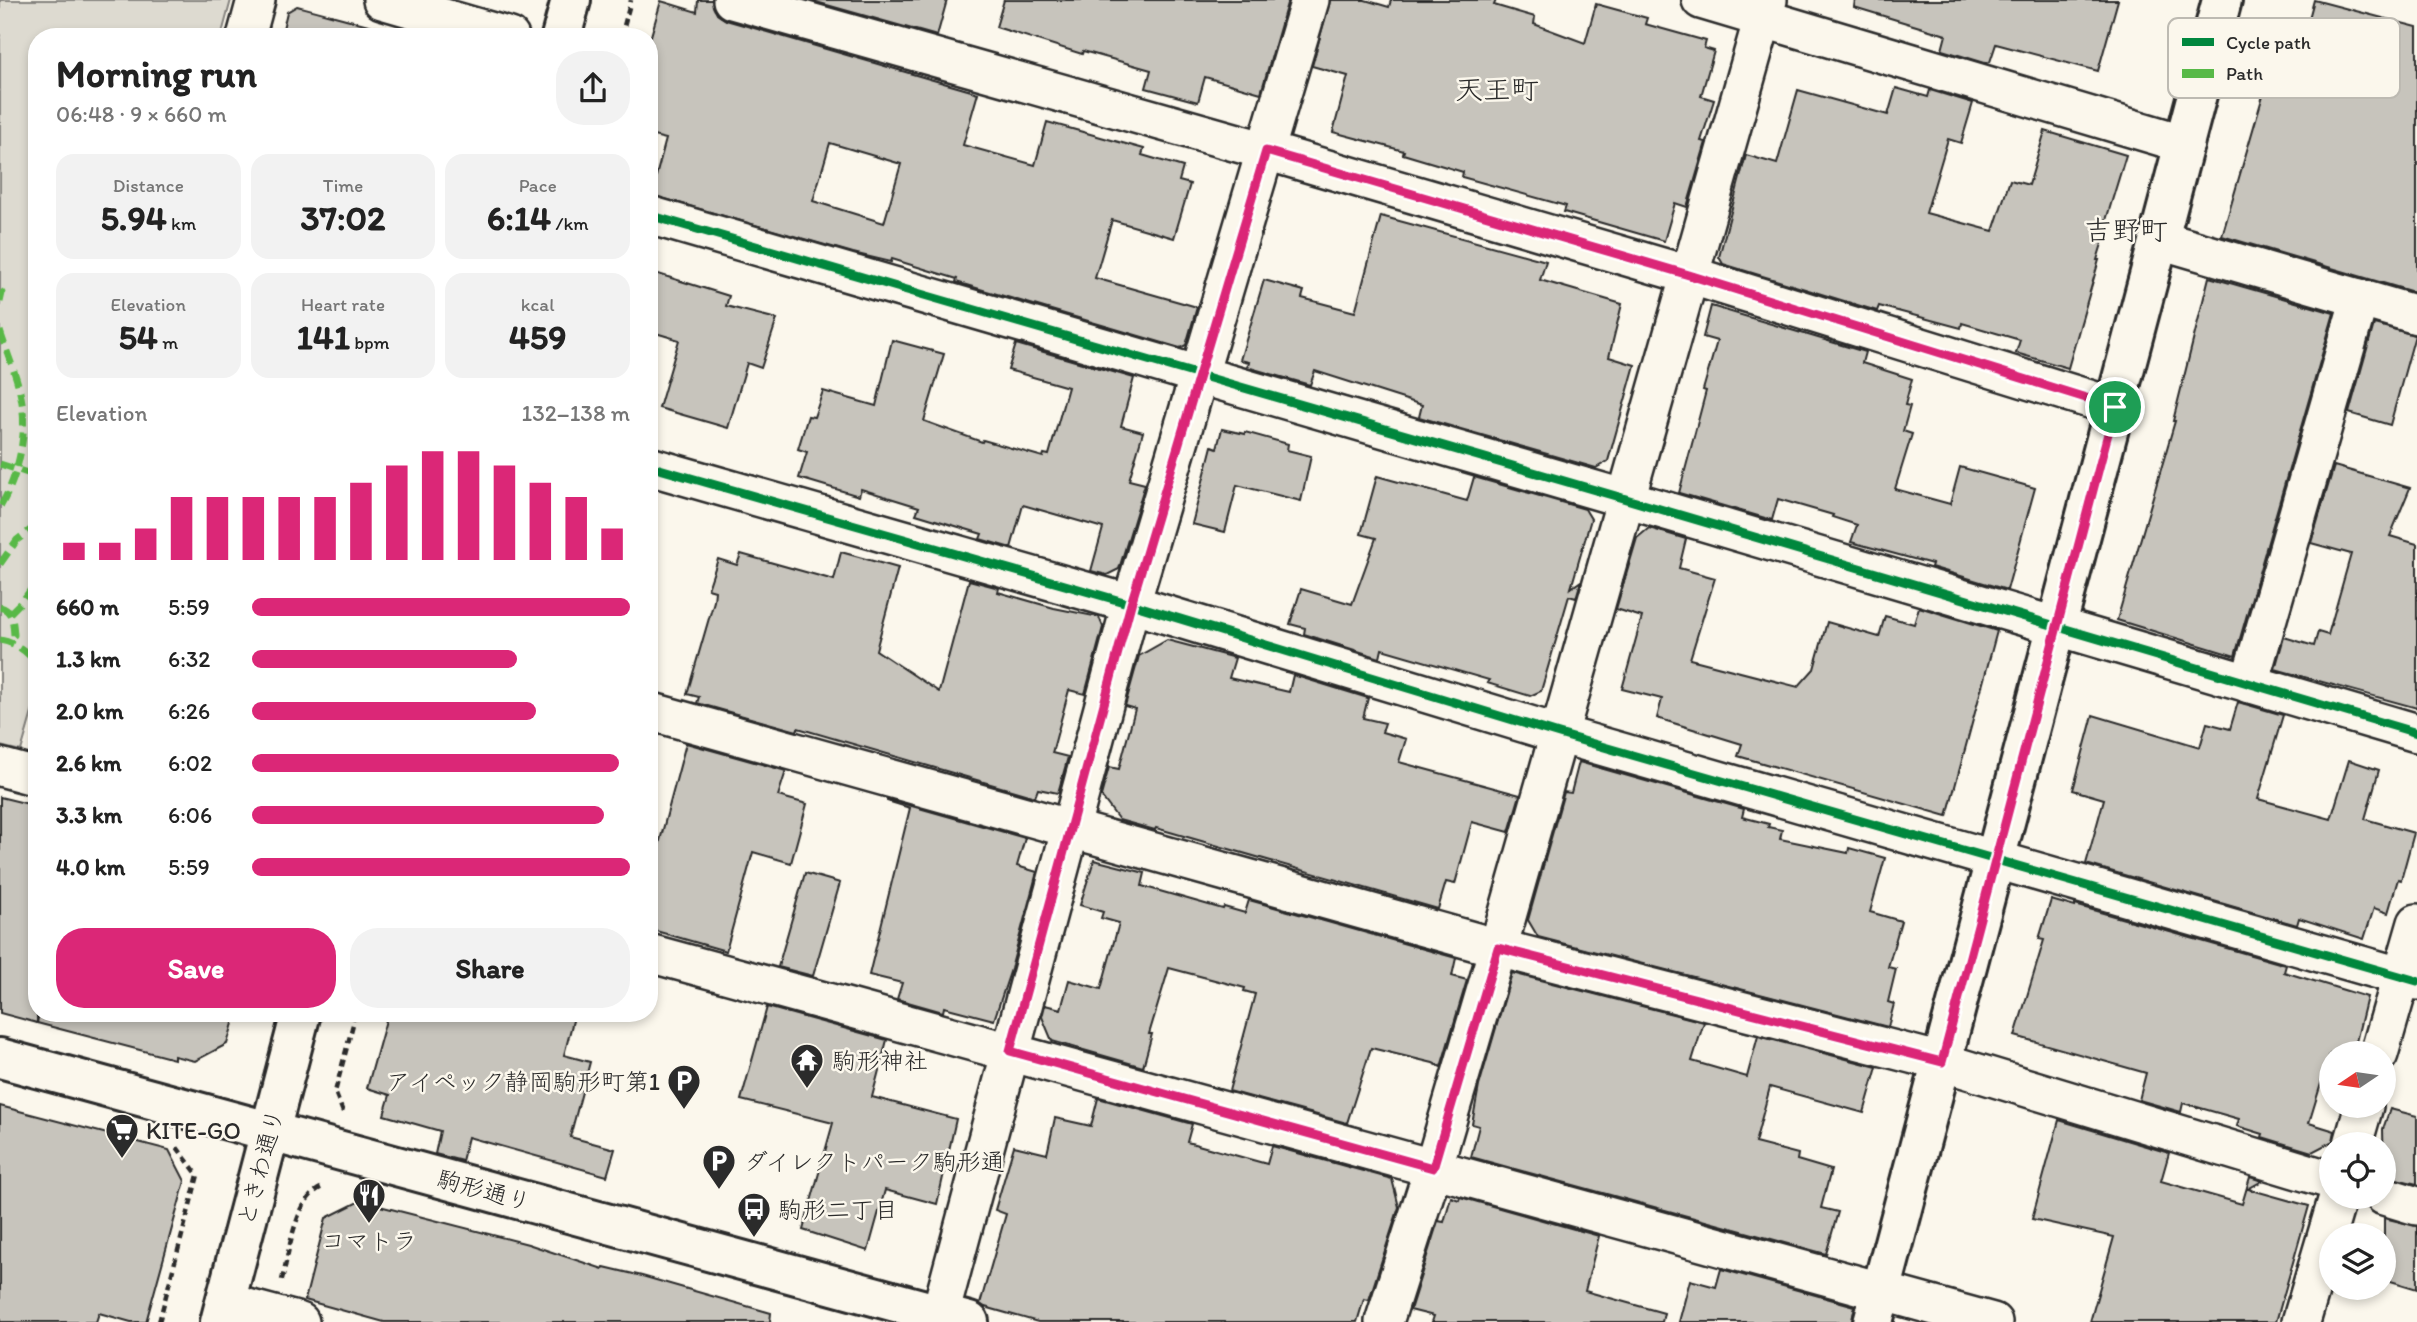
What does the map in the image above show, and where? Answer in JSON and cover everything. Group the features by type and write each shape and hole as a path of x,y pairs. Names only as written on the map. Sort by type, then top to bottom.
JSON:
{"street":[{"path":"248,28 256,0"},
{"path":"382,0 479,28"},
{"path":"563,28 571,0"},
{"path":"732,0 1266,151 1689,275 2115,407"},
{"path":"949,1319 1010,1051 1131,604 1310,0"},
{"path":"1701,0 1766,9 2185,144"},
{"path":"2217,18 2222,0"},
{"path":"1384,1322 1498,948 1766,9"},
{"path":"1877,1306 2197,98"},
{"path":"658,218 1626,499 2417,733"},
{"path":"2160,240 2417,315"},
{"path":"2249,684 2360,298"},
{"path":"658,469 1131,604 1559,734 2409,979"},
{"path":"658,714 1498,948 1942,1062 2319,1176"},
{"path":"0,767 28,775"},
{"path":"2384,1041 2409,979 2417,923"},
{"path":"658,955 1433,1168 1877,1306 1993,1322"},
{"name":"ときわ通り","path":"222,1312 299,1022"},
{"name":"駒形通り","path":"0,1058 949,1319"},
{"path":"2396,1200 2417,1206"},
{"path":"2301,1322 2334,1209"},
{"path":"222,1312 286,1318"}],"path":[{"path":"623,28 631,0"},
{"path":"350,1120 340,1107 335,1092 354,1022"},
{"path":"159,1322 198,1175 168,1135"},
{"path":"286,1318 299,1215 314,1190 332,1184"}],"shaded area":[{"path":"0,0 231,0 223,28 28,28 28,726 21,751 0,746"}],"building":[{"path":"698,0 712,0 717,14 726,20 978,93 963,145 1035,165 1047,122 1144,149 1142,155 1183,167 1179,181 1190,184 1174,238 1112,220 1095,278 1197,307 1186,345 1180,348 956,282 957,279 892,259 891,262 853,253 658,197 658,169 666,139 658,137 658,28 653,28 661,1 697,12","holes":["830,143 901,164 884,223 813,201"]},
{"path":"809,0 947,0 937,36"},
{"path":"1004,0 1288,0 1261,93 1205,77 1198,102 1146,88 1151,70 1083,51 1082,54 996,27"},
{"path":"1330,0 1365,0 1389,7 1391,0 1496,0 1494,5 1535,17 1534,24 1585,43 1596,4 1647,18 1645,24 1706,41 1704,48 1714,51 1701,96 1714,100 1701,141 1706,142 1687,207 1675,203 1664,241 1564,212 1566,206 1462,177 1463,172 1403,154 1404,151 1333,132 1348,76 1312,66"},
{"path":"1855,0 2118,0 2098,71 1996,44 1990,62 1985,63 1942,50 1946,35 1854,7"},
{"path":"2314,0 2383,18 2309,18"},
{"path":"297,6 376,28 283,28 287,12"},
{"path":"2400,23 2417,27 2417,293 2222,236 2262,98 2400,98"},
{"path":"1896,88 1928,97 1930,90 1973,103 1961,143 1948,139 1926,213 1993,231 2010,180 2029,185 2045,131 2126,155 2103,230 2106,231 2099,260 2068,368 2016,353 2020,340 1962,323 1961,328 1879,306 1877,311 1723,264 1719,257 1746,155 1777,164 1798,90 1888,115"},
{"path":"1381,216 1546,261 1540,280 1622,304 1609,357 1635,365 1608,461 1596,468 1419,417 1422,405 1315,371 1310,385 1247,367 1249,362 1240,360 1264,280 1304,291 1302,298 1355,312"},
{"path":"658,274 729,296 726,306 777,319 761,368 747,363 728,428 659,408 679,340 658,334"},
{"path":"2209,277 2334,313 2235,656 2117,620 2175,421"},
{"path":"1711,306 1865,352 1862,363 1912,379 1905,405 1910,406 1903,431 1912,434 1895,489 1950,504 1960,467 2035,488 2007,590 1931,567 1932,564 1851,542 1857,525 1832,517 1833,515 1778,499 1772,520 1679,493 1717,341 1703,337"},
{"path":"2374,324 2415,335 2390,425 2349,413"},
{"path":"892,340 944,354 924,421 982,442 983,440 1043,457 1044,454 1049,455 1068,387 1008,370 1016,344 1134,378 1121,426 1143,432 1129,480 1145,484 1119,569 1107,575 1091,571 1103,528 1023,505 1011,548 980,539 982,534 916,514 919,507 861,489 859,496 799,478 807,452 798,449 808,416 814,417 823,391 876,406"},
{"path":"1222,429 1245,432 1288,444 1287,450 1311,456 1301,501 1237,485 1225,532 1192,524 1212,446 1217,448"},
{"path":"2334,466 2410,488 2390,536 2417,544 2417,708 2275,669 2284,637 2314,646 2318,632 2328,635 2351,554 2311,543"},
{"path":"1377,476 1467,501 1474,477 1585,509 1591,519 1571,588 1581,581 1576,598 1569,596 1541,691 1530,696 1487,683 1489,680 1382,649 1380,658 1304,634 1305,628 1290,624 1301,589 1352,604 1376,538 1361,534"},
{"path":"1649,528 1686,539 1679,568 1715,578 1690,659 1798,687 1814,669 1827,622 1879,637 1885,616 1914,624 1919,607 1997,631 1947,816 1738,756 1742,744 1657,718 1662,699 1622,689 1642,617 1616,609 1637,538"},
{"path":"841,552 898,568 876,650 939,692 969,580 999,588 998,592 1054,608 1099,617 1103,627 1085,694 1069,690 1052,753 1068,757 1058,793 1038,789 1035,797 798,728 797,731 697,703 699,697 687,694 714,601 715,591 708,589 718,559 737,565 741,554 834,580"},
{"path":"1167,640 1235,658 1229,678 1289,692 1293,675 1368,698 1363,718 1385,723 1382,732 1406,739 1399,762 1520,795 1509,832 1472,822 1455,884 1446,882 1438,909 1156,828 1155,830 1119,820 1101,796 1109,767 1119,769 1135,709 1125,706 1139,656"},
{"path":"2238,702 2283,715 2258,799 2331,819 2349,760 2379,770 2365,819 2414,833 2401,880 2398,879 2388,913 2374,908 2364,939 2299,918 2297,925 2086,864 2104,799 2073,790 2093,715 2200,747 2207,723 2230,729"},
{"path":"686,743 786,771 778,796 807,804 791,863 753,852 726,951 658,932 658,848"},
{"path":"1579,762 1744,809 1742,817 1782,830 1780,839 1848,853 1849,848 1885,858 1870,912 1901,921 1888,967 1896,969 1888,1002 1894,1004 1888,1027 1538,937 1528,920 1564,792 1571,793"},
{"path":"0,797 28,804 28,1021 0,1013"},
{"path":"887,799 1025,838 1017,866 1037,872 994,1020 944,1007 943,1012 897,999 902,983 869,975 910,808"},
{"path":"1094,860 1145,873 1142,886 1223,909 1224,907 1245,913 1249,900 1456,958 1452,976 1467,980 1441,1067 1371,1048 1347,1123 1229,1091 1255,994 1244,991 1245,988 1169,968 1149,1034 1152,1034 1143,1067 1052,1041 1042,1017 1045,1005 1061,1009 1069,980 1101,989 1119,923 1101,918 1103,912 1080,905"},
{"path":"805,873 840,883 813,976 778,967"},
{"path":"2051,900 2286,965 2284,972 2367,997 2356,1041 2319,1041 2319,1090 2309,1123 2335,1132 2319,1132 2319,1148 2312,1152 2262,1137 2263,1134 2237,1126 2239,1119 2183,1103 2181,1112 2139,1100 2146,1073 2015,1036 2044,940 2039,939"},
{"path":"1512,973 1704,1022 1692,1061 1747,1077 1758,1036 1877,1067 1864,1113 1770,1087 1755,1143 1798,1154 1797,1160 1831,1170 1821,1208 1838,1212 1826,1254 1471,1157 1479,1126 1472,1124 1479,1086"},
{"path":"767,1007 887,1040 872,1097 956,1119 937,1204 885,1190 868,1251 803,1230 833,1123 741,1100"},
{"path":"233,1022 227,1044 195,1061 174,1056 174,1059 37,1023"},
{"path":"385,1022 573,1022 564,1055 590,1062 570,1137 615,1149 607,1176 468,1137 462,1161 435,1154 440,1131 384,1115 390,1095 367,1088"},
{"path":"1098,1098 1192,1124 1187,1142 1267,1164 1272,1146 1392,1179 1399,1207 1369,1300 1364,1299 1357,1322 1038,1322 980,1304 1006,1214 995,1210 1014,1146 1047,1154 1055,1118 1091,1126"},
{"path":"0,1106 169,1150 185,1181 146,1322 131,1322 99,1313 96,1322 0,1322"},
{"path":"2396,1111 2417,1116 2417,1184 2396,1179 2396,1132 2383,1132 2387,1118 2396,1118"},
{"path":"2059,1120 2169,1153 2161,1181 2242,1204 2250,1177 2262,1181 2248,1189 2309,1206 2276,1322 2090,1322 2114,1237 2032,1219"},
{"path":"1451,1197 1459,1200 1460,1197 1599,1236 1585,1291 1664,1313 1662,1322 1432,1322 1434,1316 1410,1310 1438,1221 1444,1222"},
{"path":"360,1201 528,1244 603,1269 604,1267 642,1276 771,1313 770,1322 384,1322 305,1300 326,1218"},
{"path":"2384,1218 2417,1226 2417,1289 2396,1283 2396,1223 2384,1223"},
{"path":"1721,1269 1855,1306 1852,1322 1679,1322 1690,1280 1716,1287"}],"marked path":[{"path":"0,291 0,302"},
{"path":"0,331 20,391 24,423 19,461 0,507"},
{"path":"0,464 28,473"},
{"path":"0,564 17,540 28,532"},
{"path":"10,613 28,593"},
{"path":"0,607 8,611 13,622 14,635 8,641"},
{"path":"0,640 21,648 28,654"}],"cycle path":[{"path":"658,218 1626,499 2417,733"},
{"path":"658,469 1131,604 1559,734 2417,981"}],"place":[{"name":"駒形神社","path":"807,1090"},
{"name":"アイペック静岡駒形町第1","path":"684,1111"},
{"name":"KITE-GO","path":"122,1160"},
{"name":"ダイレクトパーク駒形通","path":"719,1191"},
{"name":"コマトラ","path":"369,1225"},
{"name":"駒形二丁目","path":"754,1239"}],"district":[{"name":"天王町","path":"1497,89"},
{"name":"吉野町","path":"2126,230"}],"route":[{"path":"1266,151 1689,275 2115,407 1942,1062 1498,948 1433,1168 1010,1051 1131,604 1266,151"}]}
